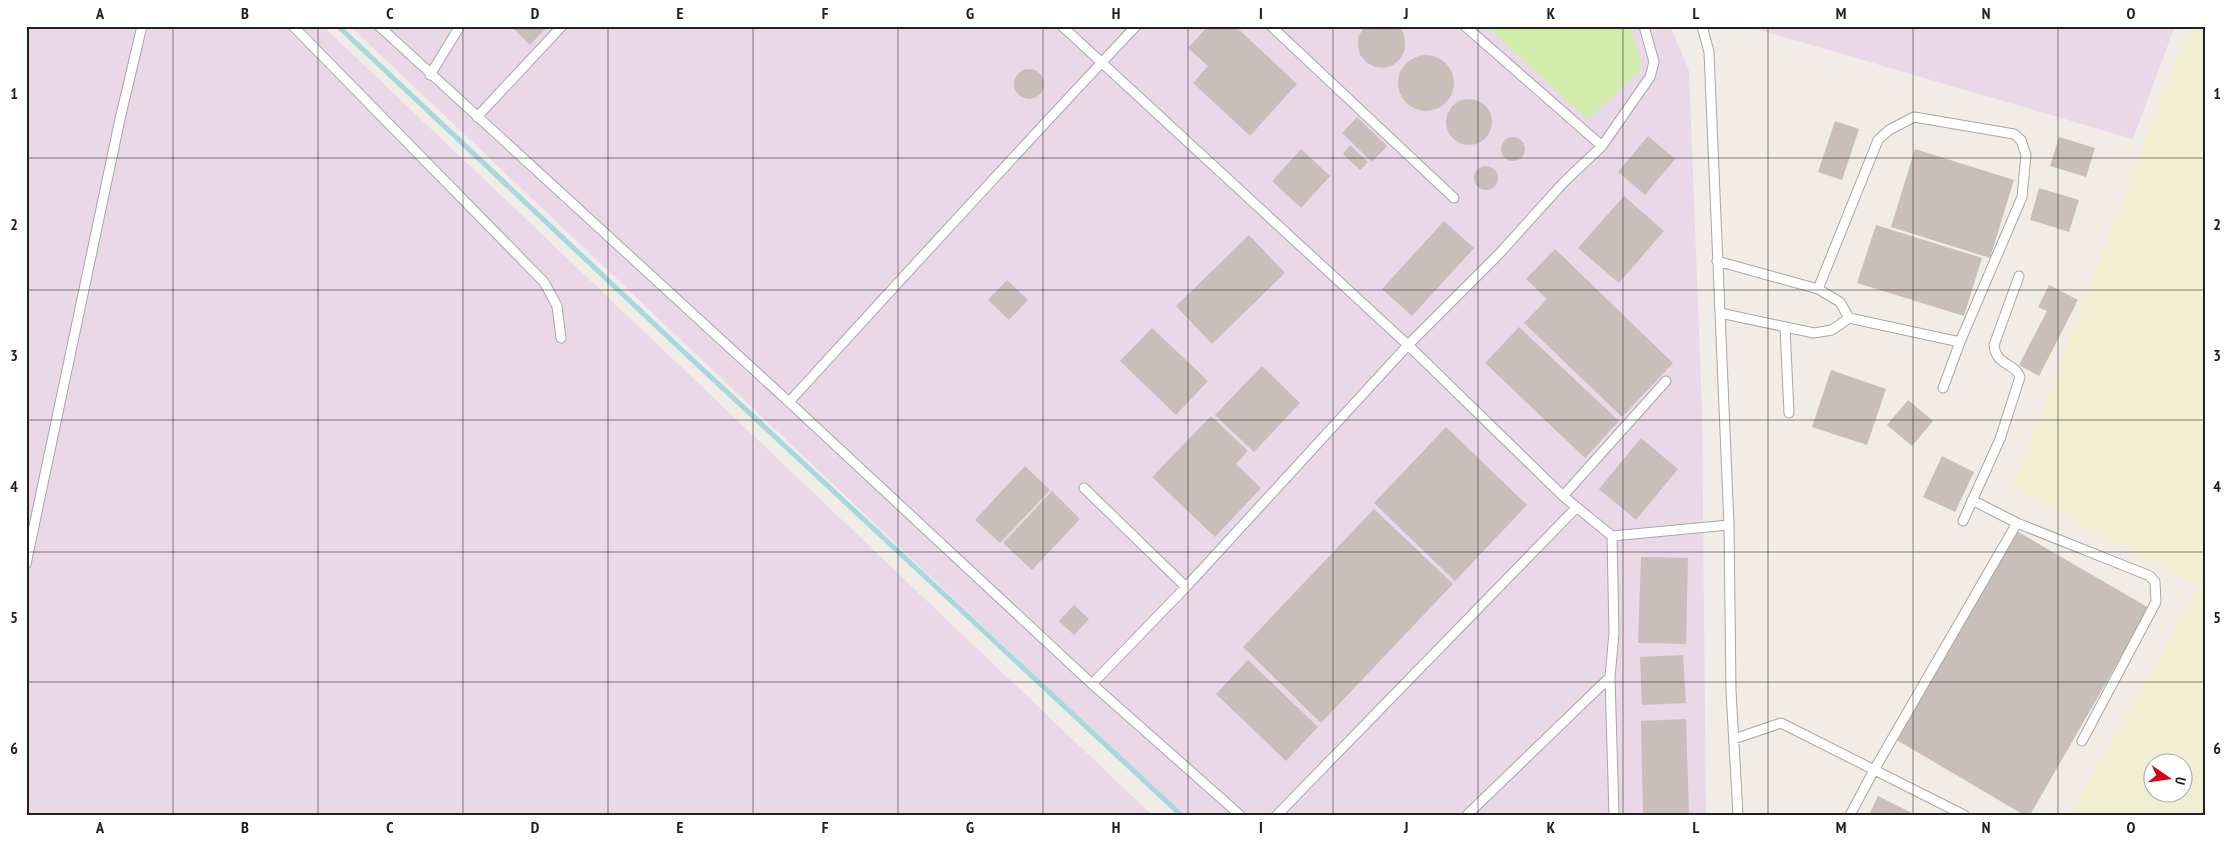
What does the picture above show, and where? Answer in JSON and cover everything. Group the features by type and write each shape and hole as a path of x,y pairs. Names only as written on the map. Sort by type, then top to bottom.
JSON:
{"lane":[{"path":"26,564 120,119 142,26"},
{"path":"293,26 544,282 556,306 561,338"},
{"path":"379,26 1092,684 1240,815"},
{"path":"430,75 460,26"},
{"path":"477,117 562,26"},
{"path":"1062,26 1408,345 1563,496 1612,536 1729,525"},
{"path":"788,402 926,254 966,207 1004,170 1136,26"},
{"path":"1271,26 1454,198"},
{"path":"1465,26 1602,146"},
{"path":"1092,684 1186,587 1408,345 1499,254 1564,182 1602,146 1650,77 1654,62 1644,26"},
{"path":"1702,26 1708,52 1720,313 1729,525 1730,691 1738,815"},
{"path":"1818,289 1878,140 1889,130 1914,117 2014,134 2021,140 2026,155 2022,197 1960,342 1943,388"},
{"path":"1717,262 1818,289 1840,302 1849,318"},
{"path":"1963,521 2000,439 2020,377 2018,373 1999,359 1994,352 1994,345 2019,276"},
{"path":"1720,313 1814,333 1832,330 1849,318 1960,342"},
{"path":"1785,328 1789,412"},
{"path":"1563,496 1666,381"},
{"path":"1084,488 1186,587"},
{"path":"1972,500 2017,523 2150,576 2155,582 2156,602 2082,741"},
{"path":"1277,815 1576,508"},
{"path":"1850,815 1870,768 2017,523"},
{"path":"1612,536 1614,633 1610,677 1614,815"},
{"path":"1467,815 1610,677"},
{"path":"1734,739 1781,723 1964,815"}],"shaded area":[{"path":"26,26 323,26 1152,815 26,815"},
{"path":"350,26 1670,26 1689,71 1702,409 1706,815 1182,815"},
{"path":"1746,26 2175,26 2133,139"}],"green space":[{"path":"1486,26 1630,26 1640,56 1640,70 1588,120"},
{"path":"2189,26 2205,26 2205,815 2070,815 2199,586 2012,489"}],"building":[{"path":"511,26 548,26 530,45"},
{"path":"1208,26 1235,26 1297,84 1250,136 1193,83 1208,66 1188,48"},
{"path":"1365,26 1398,26 1403,32 1405,41 1405,50 1400,59 1393,65 1384,68 1375,67 1367,63 1360,55 1358,46 1358,37"},
{"path":"1426,55 1446,63 1454,83 1446,103 1426,111 1406,103 1398,83 1406,63"},
{"path":"1029,69 1040,73 1044,84 1040,95 1029,99 1018,95 1014,84 1018,73"},
{"path":"1469,99 1482,103 1488,109 1492,122 1488,135 1482,141 1469,145 1456,141 1450,135 1446,122 1450,109 1456,103"},
{"path":"1357,117 1387,146 1372,162 1342,133"},
{"path":"1835,121 1859,129 1842,180 1818,172"},
{"path":"1648,136 1675,159 1645,195 1618,172"},
{"path":"1513,137 1518,138 1524,144 1524,154 1518,160 1513,161 1508,160 1502,154 1501,149 1502,144 1508,138"},
{"path":"2059,137 2095,148 2086,177 2050,166"},
{"path":"1350,145 1368,162 1360,170 1343,154"},
{"path":"1301,149 1330,176 1301,208 1272,181"},
{"path":"1915,149 2014,180 1990,258 1891,227"},
{"path":"1486,166 1491,167 1497,173 1497,183 1491,189 1486,190 1481,189 1475,183 1474,178 1475,173 1481,167"},
{"path":"2039,188 2079,200 2069,232 2030,220"},
{"path":"1624,196 1664,231 1619,283 1578,248"},
{"path":"1444,221 1474,248 1412,316 1382,289"},
{"path":"1876,225 1982,258 1964,316 1857,283"},
{"path":"1249,235 1285,273 1212,344 1176,306"},
{"path":"1555,249 1673,363 1622,417 1524,323 1547,299 1526,279"},
{"path":"1007,280 1028,300 1009,320 988,300"},
{"path":"2049,285 2078,300 2039,376 2019,365 2047,311 2038,307"},
{"path":"1519,327 1619,421 1585,458 1485,363"},
{"path":"1152,328 1208,381 1176,415 1120,361"},
{"path":"1262,366 1300,403 1254,452 1215,415"},
{"path":"1831,370 1886,389 1867,445 1812,427"},
{"path":"1908,400 1933,421 1912,446 1887,425"},
{"path":"1211,416 1248,451 1236,464 1261,488 1215,537 1152,477"},
{"path":"1446,427 1527,505 1455,581 1374,503"},
{"path":"1641,438 1678,469 1636,520 1599,489"},
{"path":"1942,456 1974,472 1955,512 1923,497"},
{"path":"1025,466 1050,490 1000,543 975,520"},
{"path":"1052,491 1080,519 1032,570 1003,543"},
{"path":"1374,509 1453,584 1321,723 1243,647"},
{"path":"2015,530 2149,608 2030,815 2024,815 1895,739"},
{"path":"1641,557 1688,558 1686,644 1638,643"},
{"path":"1074,605 1089,619 1074,635 1059,621"},
{"path":"1683,655 1686,703 1642,705 1640,657"},
{"path":"1248,660 1318,727 1286,761 1216,694"},
{"path":"1686,719 1689,815 1643,815 1641,721"},
{"path":"1878,796 1916,815 1869,815"}],"waterway":[{"path":"338,26 684,352 1181,815"}]}
